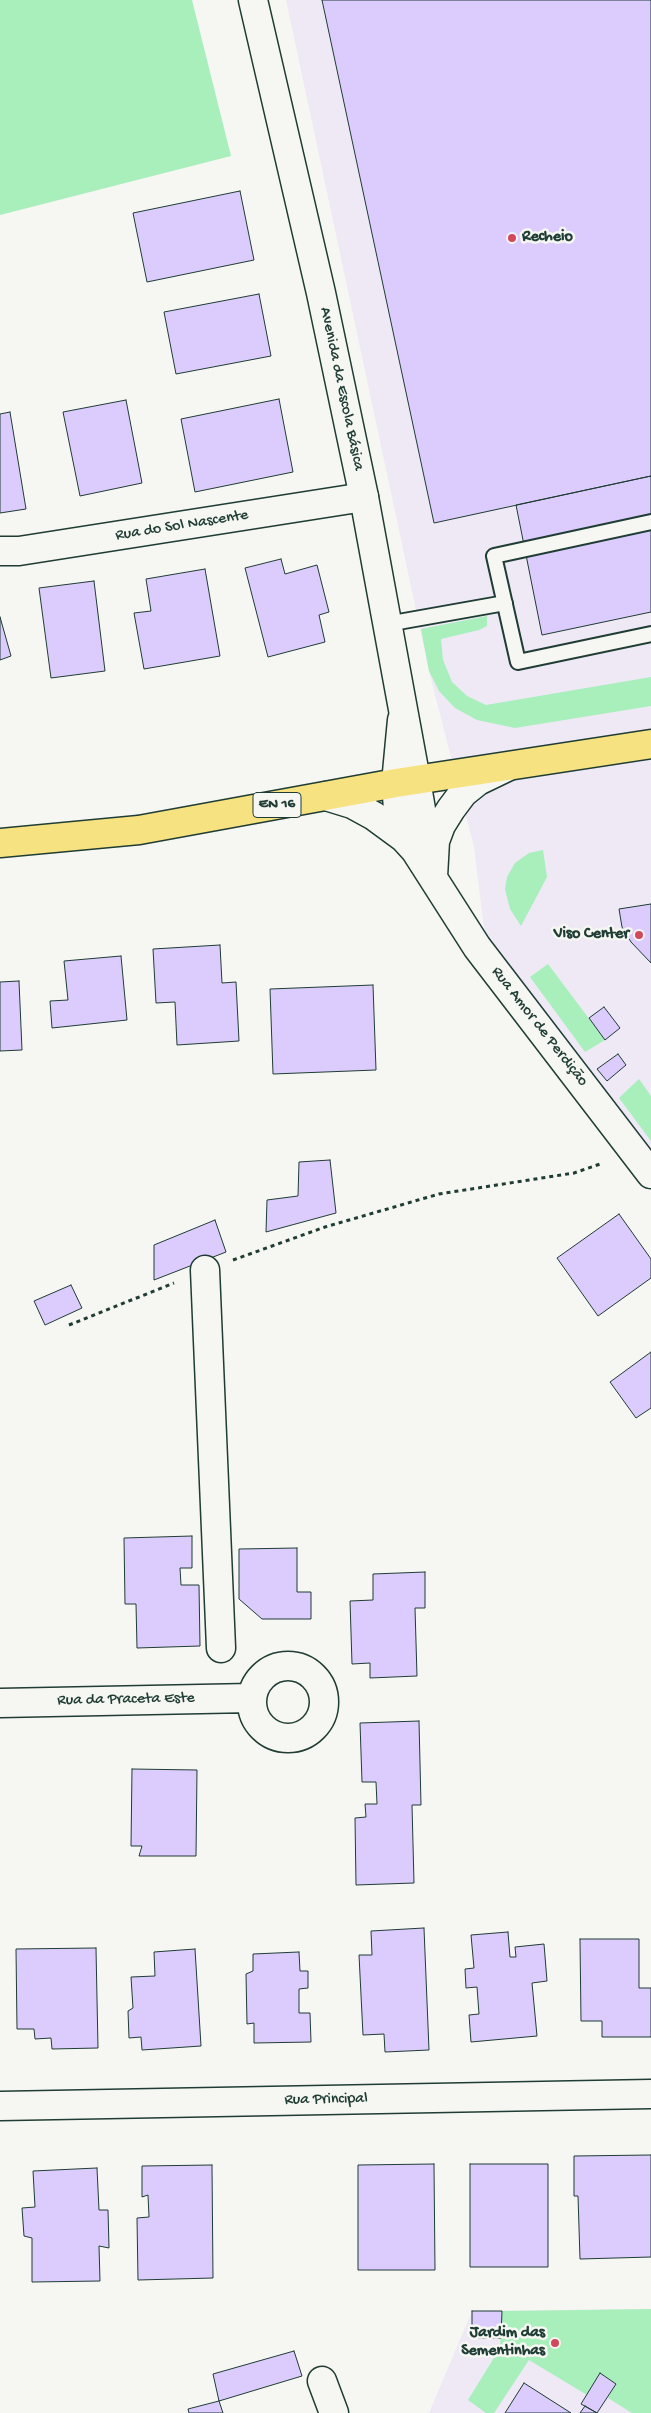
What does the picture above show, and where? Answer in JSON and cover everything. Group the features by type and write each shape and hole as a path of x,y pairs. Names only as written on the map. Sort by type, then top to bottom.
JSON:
{"main road":[{"name":"EN 16","path":"0,843 140,830 406,781 651,744"}],"street":[{"name":"Avenida da Escola Básica","path":"254,0 321,293 364,497 403,714 406,781"},
{"name":"Rua do Sol Nascente","path":"0,551 19,551 364,497"},
{"path":"433,877 435,841 441,825 451,809 463,793 478,782 512,765"},
{"name":"Rua Amor de Perdição","path":"406,781 398,809 402,824 415,850 477,947 651,1174"},
{"name":"Rua Amor de Perdição","path":"406,781 433,877"},
{"name":"Rua Amor de Perdição","path":"326,796 352,804 374,816 404,838 415,850"},
{"path":"205,1270 221,1648"},
{"name":"Rua da Praceta Este","path":"0,1703 251,1698"},
{"name":"Rua Principal","path":"0,2106 651,2094"},
{"path":"322,2381 334,2413"}],"lane":[{"path":"651,522 494,556 518,662 651,634"},
{"path":"387,624 505,603"}],"path":[{"path":"69,1325 205,1270 326,1227 439,1194 574,1173 635,1152"}],"shaded area":[{"path":"286,0 651,0 651,1158 485,937 474,847 429,671"},
{"name":"Jardim das Sementinhas","path":"651,2309 651,2413 429,2413 472,2311"}],"green space":[{"path":"0,0 192,0 231,156 0,215"},
{"path":"487,616 487,626 479,630 441,639 443,660 452,682 467,696 486,705 651,677 651,706 515,728 477,720 455,708 439,691 429,671 421,629"},
{"path":"543,850 547,877 521,926 510,909 505,889 507,877 515,863 529,853"},
{"path":"548,964 605,1040 585,1052 530,977"},
{"path":"639,1079 651,1096 651,1141 619,1098"},
{"name":"Jardim das Sementinhas","path":"651,2309 651,2413 632,2413 608,2398 616,2384 600,2373 587,2395 529,2360 494,2413 486,2413 468,2400 500,2348 502,2311"}],"building":[{"name":"Recheio","path":"322,0 651,0 651,476 434,523"},
{"path":"240,191 254,260 147,282 133,213"},
{"path":"259,294 271,356 176,374 164,312"},
{"path":"279,399 293,472 195,492 181,419"},
{"path":"126,400 142,483 80,496 63,412"},
{"path":"10,412 26,509 0,513 0,414"},
{"path":"651,476 651,612 542,635 516,505"},
{"path":"281,559 285,574 317,565 329,612 319,615 325,642 268,657 245,568"},
{"path":"205,569 220,656 144,669 134,613 151,611 146,579"},
{"path":"94,581 105,671 51,678 39,588"},
{"path":"0,617 11,656 0,660"},
{"name":"Viso Center","path":"651,904 651,963 631,942 622,927 619,909"},
{"path":"220,945 222,983 236,982 239,1041 177,1045 175,1002 156,1003 153,949"},
{"path":"121,956 127,1020 52,1028 50,1001 68,1000 64,961"},
{"path":"19,981 22,1050 0,1051 0,982"},
{"path":"373,985 376,1070 273,1074 270,989"},
{"path":"604,1007 620,1028 605,1040 589,1018"},
{"path":"618,1054 626,1065 607,1081 597,1069"},
{"path":"330,1160 336,1213 266,1232 267,1200 298,1196 299,1162"},
{"path":"619,1214 651,1259 651,1278 598,1316 557,1258"},
{"path":"215,1220 226,1252 154,1280 154,1245"},
{"path":"71,1285 82,1308 45,1325 34,1301"},
{"path":"651,1352 651,1408 636,1418 610,1382"},
{"path":"192,1536 192,1568 180,1568 181,1585 199,1585 200,1646 137,1648 136,1604 125,1604 124,1538"},
{"path":"297,1548 297,1592 311,1592 311,1619 262,1619 239,1599 239,1549"},
{"path":"425,1572 425,1608 415,1608 417,1676 370,1678 370,1663 352,1664 350,1601 373,1600 373,1574"},
{"path":"419,1721 421,1805 412,1805 414,1883 356,1885 355,1818 366,1817 365,1804 377,1804 376,1782 362,1782 360,1723"},
{"path":"132,1769 197,1770 196,1856 139,1856 142,1846 131,1846"},
{"path":"424,1928 429,2050 385,2052 384,2034 363,2035 359,1955 372,1955 371,1931"},
{"path":"508,1932 510,1957 516,1957 515,1947 544,1944 547,1981 532,1983 537,2036 471,2042 469,2015 479,2014 477,1987 466,1988 465,1969 474,1968 471,1935"},
{"path":"580,1939 639,1939 639,1988 651,1988 651,2037 602,2037 602,2021 581,2021"},
{"path":"96,1948 98,2048 52,2049 51,2038 35,2039 34,2029 17,2029 16,1949"},
{"path":"195,1949 201,2046 142,2050 141,2037 129,2038 128,2011 133,2008 131,1977 155,1976 154,1952"},
{"path":"299,1952 300,1971 308,1971 308,1988 299,1989 299,2013 310,2013 311,2042 254,2043 254,2023 247,2024 246,1974 253,1971 253,1954"},
{"path":"651,2155 651,2257 580,2259 578,2196 574,2196 574,2156"},
{"path":"434,2164 435,2270 358,2270 358,2165"},
{"path":"470,2164 548,2164 548,2267 470,2267"},
{"path":"212,2165 213,2278 138,2280 137,2218 149,2217 148,2195 142,2197 142,2166"},
{"path":"97,2168 99,2210 108,2210 109,2248 99,2246 100,2281 32,2282 32,2238 24,2236 22,2208 35,2207 33,2171"},
{"path":"472,2311 502,2311 501,2338 472,2338"},
{"path":"294,2351 302,2376 219,2401 213,2374"},
{"path":"600,2373 616,2384 597,2413 581,2404"},
{"path":"524,2383 571,2413 505,2413"},
{"path":"219,2401 223,2413 189,2413 188,2409"},
{"path":"585,2406 597,2413 580,2413"}],"place":[{"name":"Recheio","path":"512,238"},
{"name":"Viso Center","path":"639,935"},
{"name":"Jardim das Sementinhas","path":"555,2343"}]}
